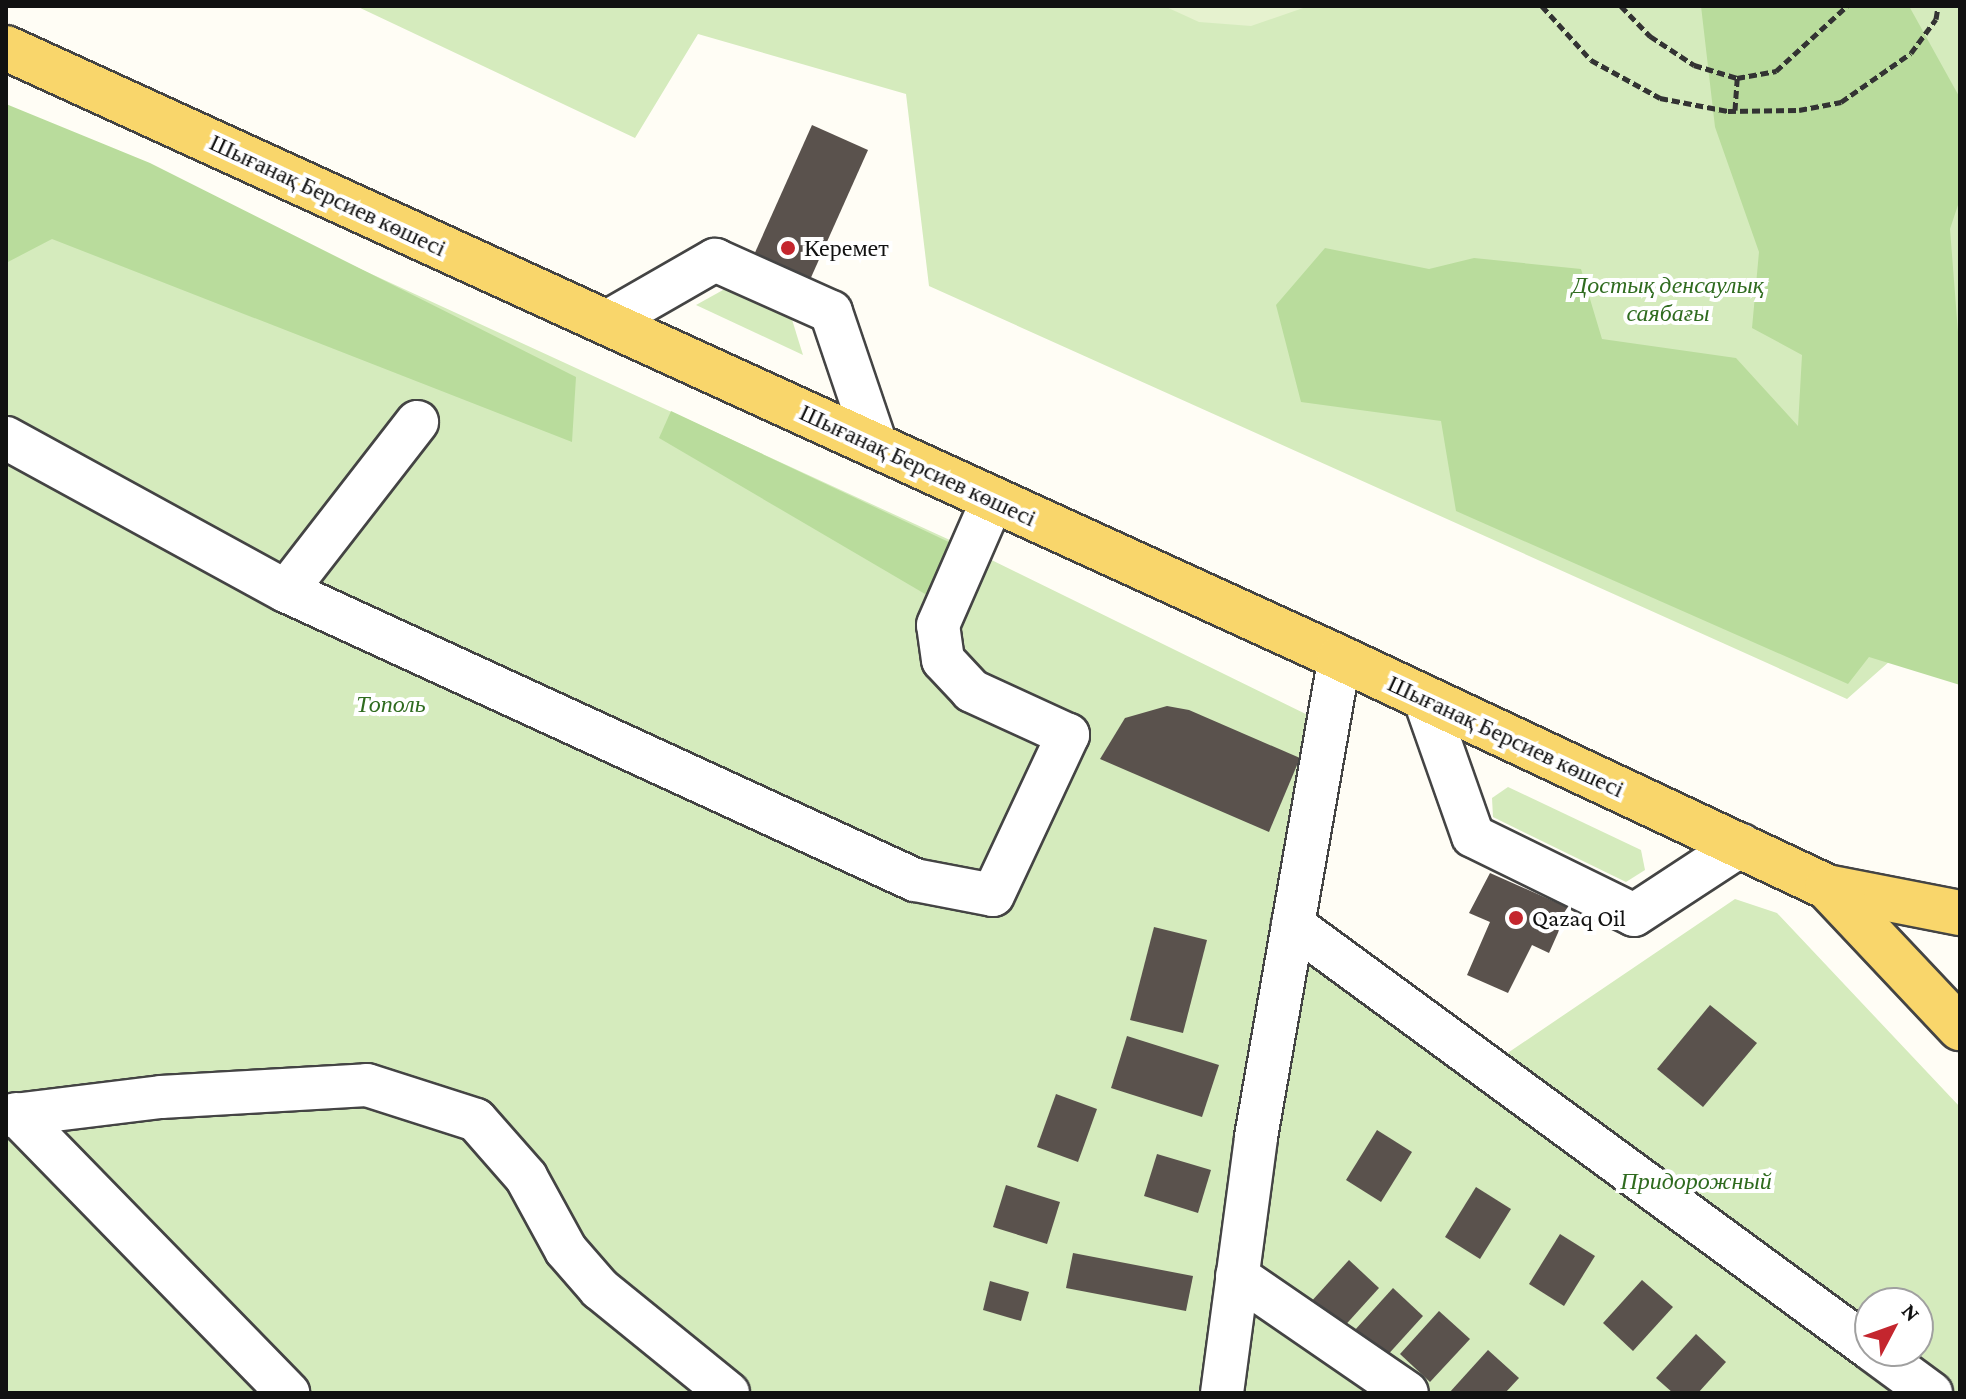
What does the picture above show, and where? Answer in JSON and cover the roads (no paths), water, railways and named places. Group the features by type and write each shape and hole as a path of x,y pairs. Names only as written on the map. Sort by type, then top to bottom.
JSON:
{"main road":[{"name":"Шығанақ Берсиев көшесі","path":"6,48 1340,658 1827,887"},
{"path":"1827,887 1960,913"},
{"path":"1827,887 1960,1028"}],"lane":[{"path":"607,322 715,260 831,312 876,445"},
{"path":"286,591 417,422"},
{"path":"6,438 286,591 915,880 993,895 1068,735 972,691 943,660 938,625 993,499"},
{"path":"1222,1393 1237,1276 1293,925 1340,658"},
{"path":"1424,697 1473,836 1634,915 1741,845"},
{"path":"1293,925 1854,1337"},
{"path":"11,1115 161,1097 367,1085 476,1120 526,1177 566,1250 600,1289 728,1393"},
{"path":"11,1115 288,1393"},
{"path":"1237,1276 1407,1393"},
{"path":"1895,1367 1931,1393"}],"place":[{"name":"Керемет","path":"788,248"},
{"name":"Qazaq Oil","path":"1516,918"}],"park label":[{"name":"Достық денсаулық саябағы","path":"1668,299"},
{"name":"Тополь","path":"391,704"},
{"name":"Придорожный","path":"1696,1181"}]}
